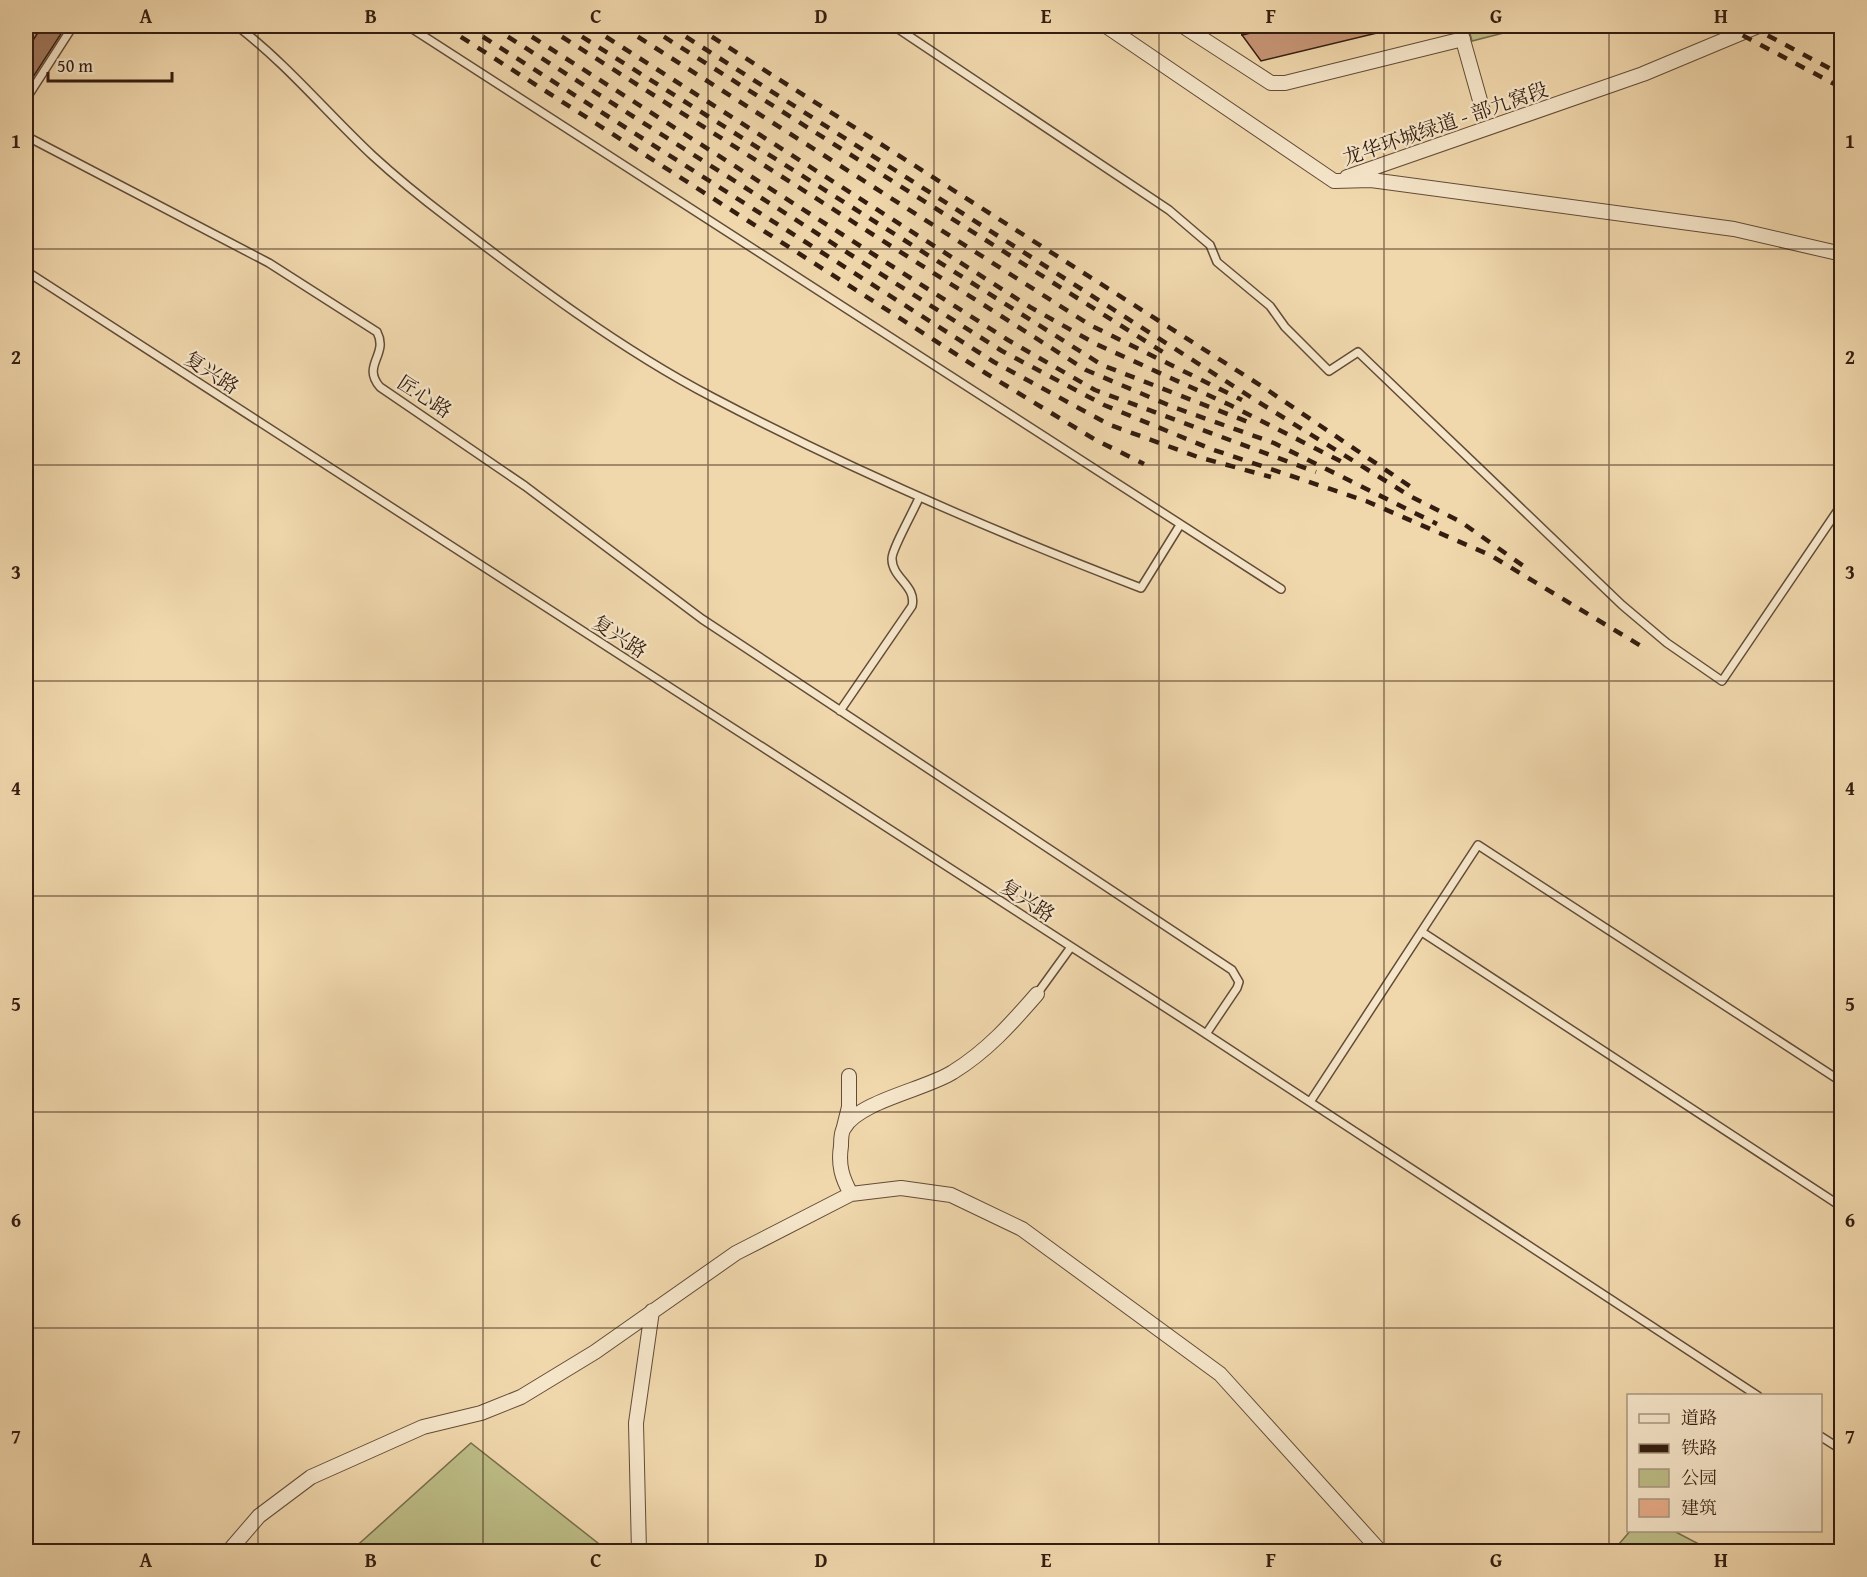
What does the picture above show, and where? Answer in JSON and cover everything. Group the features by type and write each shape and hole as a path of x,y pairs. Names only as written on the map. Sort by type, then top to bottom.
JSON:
{"street":[{"name":"龙华环城绿道 - 部九窝段","path":"1106,26 1334,181 1622,82 1758,26"},
{"path":"1183,26 1271,83 1285,83 1463,39"},
{"path":"1459,26 1484,111"},
{"path":"1334,181 1371,180 1734,229 1842,254"},
{"path":"843,1128 864,1110 950,1074 981,1054 1004,1033 1036,994"},
{"path":"849,1076 849,1107 839,1155 841,1178 851,1194"},
{"path":"228,1551 259,1516 311,1477 423,1427 481,1413 520,1397 595,1352 736,1253 851,1194 902,1188 951,1195 1022,1229 1220,1374 1381,1551"},
{"path":"639,1551 636,1423 652,1311"}],"lane":[{"path":"26,99 73,26"},
{"path":"237,26 261,45 373,156 513,267 628,346 710,396 919,498 1141,588 1180,525"},
{"path":"408,26 1281,589"},
{"path":"894,26 1168,210 1210,244 1217,262 1270,306 1285,327 1329,371 1358,352 1622,605 1667,643 1722,681 1842,504"},
{"name":"匠心路","path":"26,136 268,263 377,332 381,340 380,352 372,368 372,378 380,387 525,486 702,619 830,701 840,711"},
{"name":"复兴路","path":"26,271 1197,1028 1756,1394"},
{"path":"919,498 891,556 894,569 912,595 912,606 840,711 1232,970 1239,982 1237,988 1206,1034"},
{"path":"1310,1102 1478,845 1842,1082"},
{"path":"1422,932 1842,1208"},
{"path":"1036,994 1071,947"},
{"path":"1822,1437 1842,1450"}],"green space":[{"path":"1468,26 1531,26 1472,41"},
{"path":"471,1443 608,1551 351,1551"},
{"path":"1629,1532 1676,1532 1712,1551 1613,1551"}],"building":[{"path":"26,26 42,26 26,51"},
{"path":"1240,26 1280,26 1242,35"}],"railway":[{"path":"444,26 987,374 1094,439 1144,464"},
{"path":"466,26 994,362 1110,425 1198,457 1271,477"},
{"path":"491,26 1002,351 1104,405 1211,449 1366,501 1490,555 1641,646"},
{"path":"515,26 1008,340 1095,390 1316,472"},
{"path":"545,26 1086,370 1173,407 1274,443 1437,524"},
{"path":"565,26 1102,365 1248,422"},
{"path":"589,26 1030,307 1096,344 1230,405 1348,465"},
{"path":"621,26 1090,325 1242,400"},
{"path":"647,26 1169,356"},
{"path":"669,26 1260,403 1410,496 1461,522 1525,567"},
{"path":"695,26 1263,387 1411,487"},
{"path":"1725,26 1842,88"},
{"path":"1750,26 1842,75"}]}
